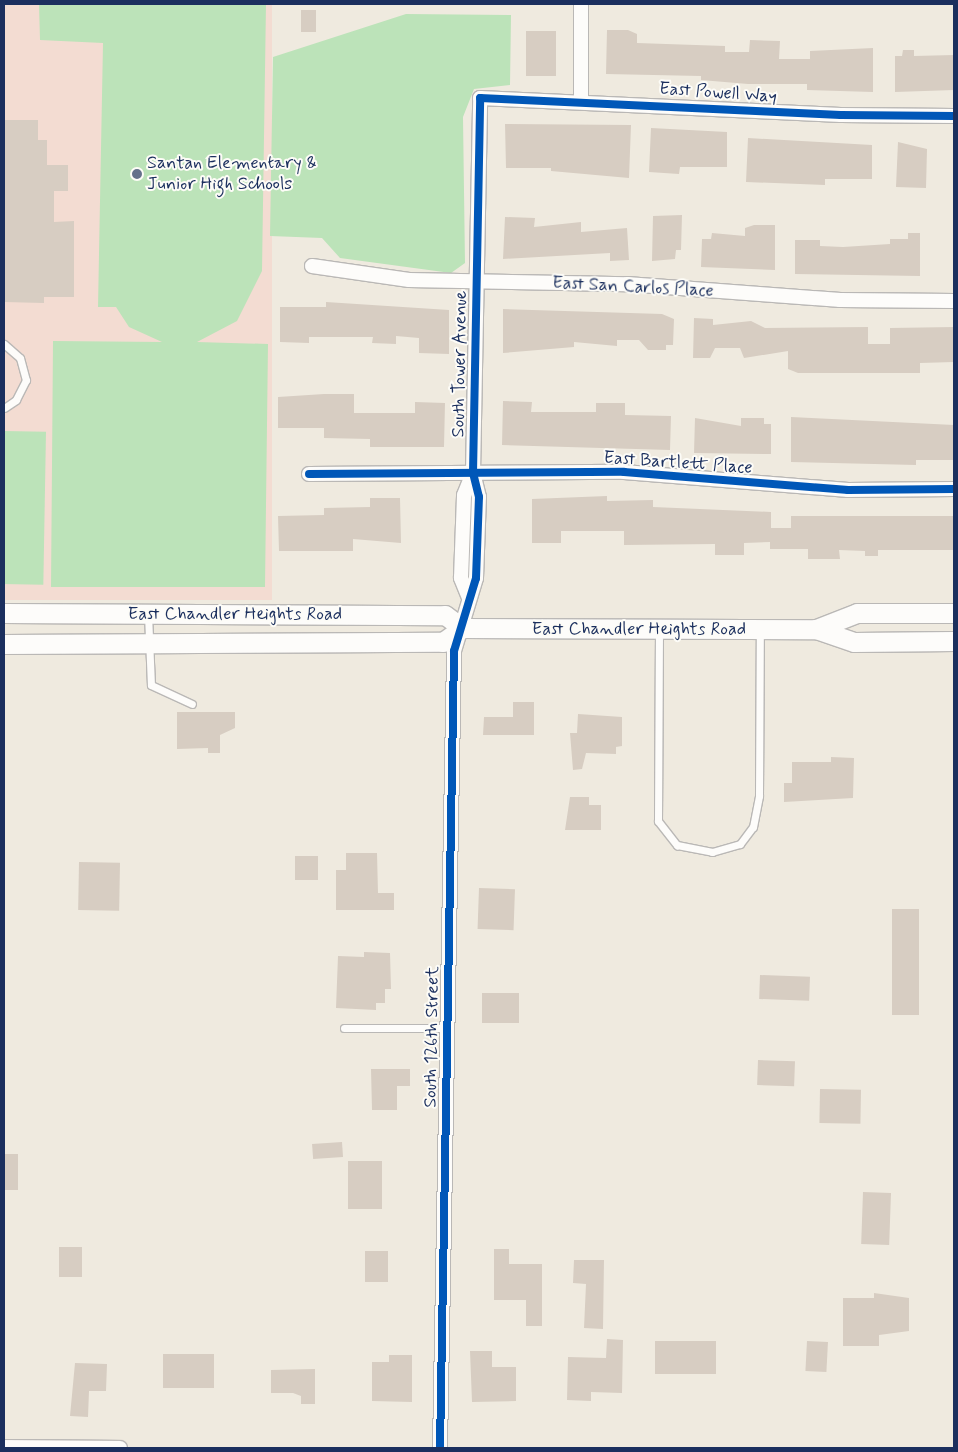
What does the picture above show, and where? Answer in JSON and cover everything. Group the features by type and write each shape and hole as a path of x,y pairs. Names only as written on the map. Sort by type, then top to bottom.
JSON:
{"main road":[{"name":"East Chandler Heights Road","path":"4,613 445,615 462,628 659,630 816,628 857,613 954,613"},
{"name":"East Chandler Heights Road","path":"4,644 443,642 462,628"},
{"name":"East Chandler Heights Road","path":"816,628 854,642 954,642"}],"street":[{"path":"581,4 581,99"},
{"name":"East Powell Way","path":"480,98 581,99 841,116 954,116"},
{"name":"South Tower Avenue","path":"462,628 469,598 462,578 462,560 464,495 473,473 480,98"},
{"name":"East San Carlos Place","path":"312,266 409,280 627,284 840,300 954,301"},
{"name":"East Bartlett Place","path":"309,474 624,472 848,490 954,490"},
{"name":"South 126th Street","path":"440,1448 454,651 462,628"},
{"path":"4,1447 120,1448"}],"lane":[{"path":"4,344 20,358 26,380 16,400 4,408"},
{"path":"148,614 151,685 192,704"},
{"path":"659,630 658,821 678,845 712,852 740,844 753,827 759,796 760,629"},
{"path":"344,1028 448,1028"}],"shaded area":[{"name":"Santan Elementary & Junior High Schools","path":"4,4 272,4 272,600 4,600"}],"green space":[{"name":"Santan Elementary & Junior High Schools","path":"39,4 266,4 262,271 237,321 197,342 268,344 265,587 51,587 53,341 162,342 129,327 116,307 98,307 103,43 40,40"},
{"path":"406,14 511,15 510,85 474,89 463,117 465,263 451,273 340,258 322,238 270,236 273,57"},
{"path":"4,431 46,432 43,585 4,584"}],"building":[{"path":"301,10 316,10 316,32 301,32"},
{"path":"607,30 628,30 637,34 637,43 725,46 725,52 749,52 750,40 780,41 779,59 810,59 810,51 873,48 873,92 807,90 807,84 748,84 701,80 701,76 606,74"},
{"path":"526,31 556,31 556,76 526,76"},
{"path":"903,50 914,50 914,56 954,55 954,90 895,92 895,56 902,56"},
{"path":"4,120 38,120 38,140 47,140 47,165 68,165 68,191 54,191 54,222 74,221 74,297 44,297 44,303 4,302"},
{"path":"505,124 631,125 629,178 551,171 551,168 506,168"},
{"path":"651,128 727,132 727,167 680,167 679,174 649,172"},
{"path":"748,138 872,145 872,179 825,179 825,185 746,182"},
{"path":"898,142 927,149 926,188 896,187"},
{"path":"682,215 681,250 676,250 675,259 652,261 653,216"},
{"path":"505,217 535,218 534,227 581,222 581,232 627,228 629,260 610,261 610,253 503,259"},
{"path":"754,225 775,225 775,270 701,267 702,239 711,239 712,233 745,236 745,228"},
{"path":"908,233 920,233 920,276 795,274 795,240 820,240 820,246 843,247 890,244 890,239 908,239"},
{"path":"326,302 449,310 449,354 419,353 419,338 396,336 396,344 372,343 373,337 309,337 309,343 280,342 280,307 326,307"},
{"path":"503,309 662,314 674,319 673,345 666,345 666,350 648,350 639,340 617,340 617,346 574,342 574,347 503,353"},
{"path":"694,318 713,319 713,325 751,321 765,328 868,327 868,344 890,344 890,328 954,327 954,362 920,363 920,373 798,373 788,369 788,351 744,358 740,348 715,348 710,358 693,358"},
{"path":"354,394 354,413 415,413 415,402 445,403 444,447 370,447 370,439 324,438 324,428 278,428 278,397"},
{"path":"503,401 532,402 531,412 596,412 596,403 625,403 625,415 671,416 670,450 502,445"},
{"path":"791,417 954,425 954,460 916,460 916,465 791,462"},
{"path":"695,418 741,426 741,418 764,418 764,424 771,424 771,454 694,453"},
{"path":"607,496 607,501 653,500 653,507 771,512 771,528 791,528 791,516 954,516 954,550 878,550 878,556 865,556 865,551 839,550 840,559 808,559 808,549 770,549 770,542 744,543 744,555 715,555 715,544 624,545 624,531 561,531 561,543 532,543 532,499"},
{"path":"370,498 400,498 401,543 353,539 353,551 279,551 278,516 324,515 324,508 370,507"},
{"path":"513,702 534,702 534,735 483,735 484,717 513,717"},
{"path":"177,712 235,712 235,728 220,735 220,753 208,753 208,748 177,749"},
{"path":"578,714 622,717 622,746 616,747 616,754 586,753 582,769 573,770 570,733 577,733"},
{"path":"831,757 854,758 853,798 784,802 784,783 792,783 792,762 831,762"},
{"path":"570,797 589,797 589,805 601,805 601,830 565,830"},
{"path":"346,853 377,853 378,893 394,893 394,910 336,910 336,870 346,870"},
{"path":"295,856 318,856 318,880 295,880"},
{"path":"79,862 120,863 119,911 78,910"},
{"path":"479,888 515,889 514,930 478,929"},
{"path":"892,909 919,909 919,1015 892,1015"},
{"path":"364,952 390,953 391,989 385,989 385,1003 376,1003 376,1010 336,1008 338,956 364,957"},
{"path":"760,975 810,977 809,1001 759,999"},
{"path":"482,993 519,993 519,1023 482,1023"},
{"path":"758,1060 795,1061 794,1086 757,1085"},
{"path":"371,1069 410,1069 410,1086 397,1086 397,1110 372,1110"},
{"path":"820,1089 861,1090 860,1124 819,1123"},
{"path":"342,1142 343,1157 313,1159 312,1144"},
{"path":"4,1154 18,1154 18,1190 4,1190"},
{"path":"348,1161 382,1161 382,1209 348,1209"},
{"path":"863,1192 891,1193 889,1245 861,1244"},
{"path":"59,1247 82,1247 82,1277 59,1277"},
{"path":"494,1249 509,1249 509,1264 542,1264 542,1326 526,1326 526,1300 494,1300"},
{"path":"365,1251 388,1251 388,1282 365,1282"},
{"path":"574,1260 604,1260 603,1329 584,1328 586,1284 573,1283"},
{"path":"874,1293 909,1298 909,1331 879,1335 879,1346 843,1346 843,1298 874,1298"},
{"path":"607,1339 623,1340 622,1393 591,1392 591,1401 567,1400 568,1357 606,1358"},
{"path":"655,1341 716,1341 716,1374 655,1374"},
{"path":"807,1341 828,1342 826,1372 805,1371"},
{"path":"470,1351 492,1351 492,1367 516,1367 516,1401 472,1402"},
{"path":"163,1354 214,1354 214,1388 163,1388"},
{"path":"389,1355 412,1355 412,1402 372,1401 372,1362 389,1362"},
{"path":"75,1363 107,1364 106,1391 89,1391 88,1417 70,1416"},
{"path":"315,1369 315,1404 301,1404 301,1396 293,1393 271,1393 271,1370"}],"cycle path":[{"path":"440,1448 454,651 476,578 479,497 473,473 480,98 841,115 954,116"},
{"path":"309,474 624,472 848,490 954,489"}],"place":[{"name":"Santan Elementary & Junior High Schools","path":"137,174"}]}
